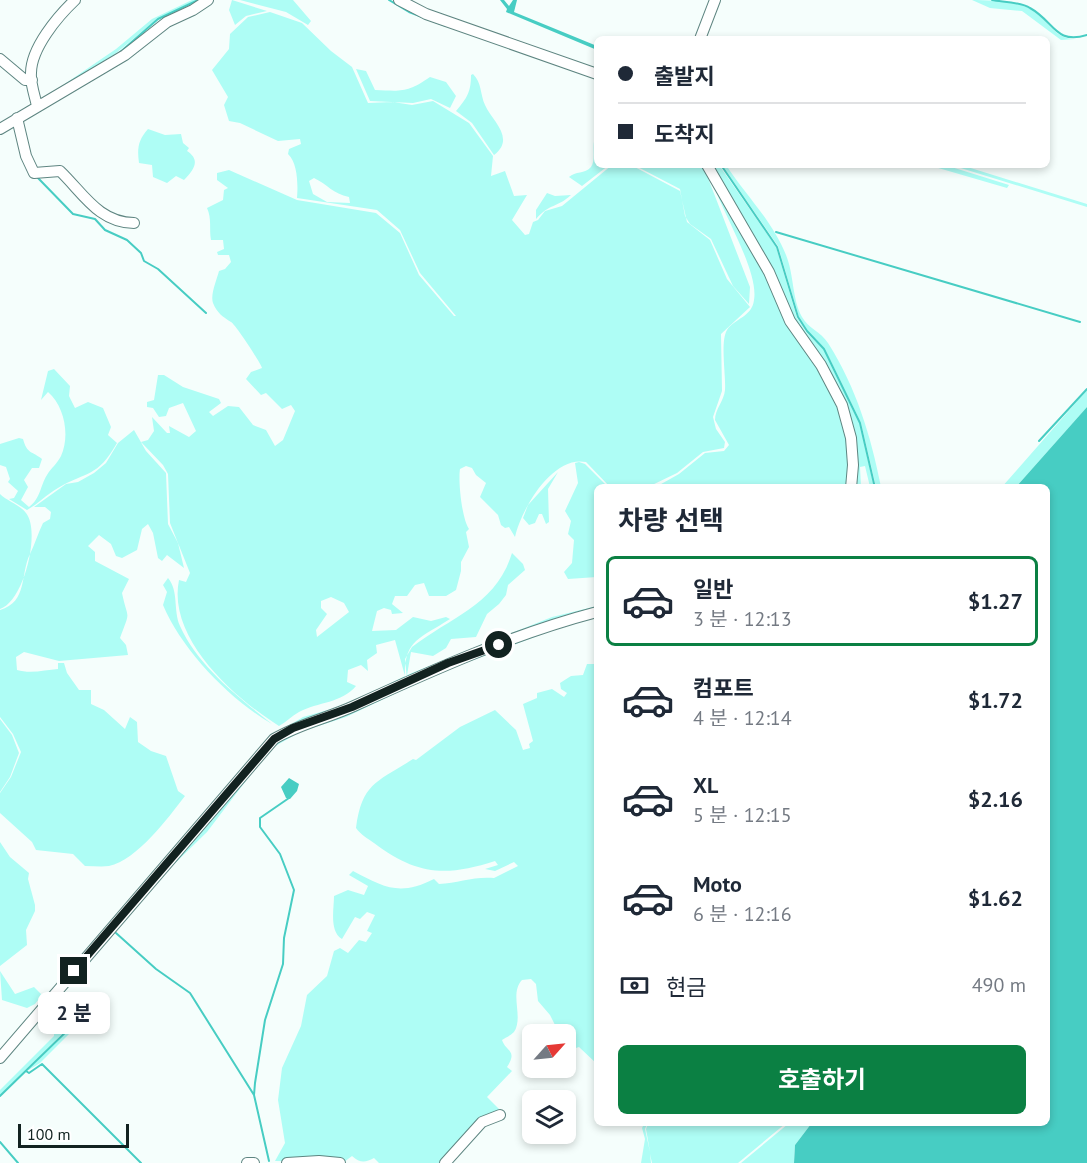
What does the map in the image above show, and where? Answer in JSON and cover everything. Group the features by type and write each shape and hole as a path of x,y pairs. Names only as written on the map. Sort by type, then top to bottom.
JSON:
{"street":[{"path":"38,106 30,75 36,53 57,19 75,0"},
{"path":"0,129 125,56 167,22 208,0"},
{"path":"399,0 426,14 594,73"},
{"path":"701,36 715,0"},
{"path":"0,59 25,80 32,80"},
{"path":"17,118 26,156 34,173 60,171 103,216 120,223 134,223"},
{"path":"709,168 769,272 790,321 821,365 842,405 852,445 851,484"},
{"path":"0,1058 274,739 293,728 352,707 448,663 594,613"},
{"path":"445,1163 482,1122 500,1115"},
{"path":"287,1163 319,1161 340,1163"},
{"path":"247,1163 254,1163"}],"shaded area":[{"path":"196,0 156,20 115,54 50,94 116,49 152,19"},
{"path":"232,0 267,11 246,16 235,25 229,10"},
{"path":"240,0 293,0 311,21 308,25 286,12"},
{"path":"500,0 504,0 509,6 513,0 517,0 514,12 594,45 594,49 506,12 507,9"},
{"path":"972,0 1008,2 1029,8 1061,36 1075,39 1061,40 1022,11 990,8"},
{"path":"270,12 302,23 331,51 352,67 368,103 393,102 412,105 433,101 469,123 493,156 491,176 505,171 514,196 527,195 512,220 525,235 529,234 533,222 538,220 545,211 562,206 608,168 637,168 680,191 687,222 710,240 727,279 750,307 721,334 722,391 713,417 716,429 725,442 724,448 703,452 677,473 654,484 607,484 586,462 573,462 561,467 540,487 531,500 515,537 509,527 505,528 501,525 498,515 480,497 486,483 476,475 472,468 466,466 460,469 461,500 469,529 466,532 469,547 461,562 456,590 446,596 429,596 424,583 415,585 407,596 395,596 392,604 403,613 392,614 391,610 384,608 377,611 372,631 396,630 413,617 431,621 446,617 450,619 415,642 410,648 405,676 395,640 376,645 377,653 367,660 368,671 361,665 348,670 347,682 356,686 350,692 299,712 279,726 224,683 194,644 183,623 178,602 179,580 186,582 190,573 170,523 168,474 163,465 141,442 148,440 154,431 152,417 167,433 170,433 169,426 189,437 196,431 183,403 169,408 166,416 159,417 153,408 147,407 147,402 154,400 158,375 164,375 183,387 219,399 221,403 209,412 213,416 228,406 239,407 253,425 266,430 275,446 283,440 295,411 291,405 282,409 266,393 261,395 246,379 251,372 262,368 238,330 218,312 212,300 219,271 225,269 231,262 229,255 218,255 217,252 224,249 223,240 211,240 207,208 223,200 224,190 228,188 217,180 217,173 229,170 297,200 376,213 400,233 419,275 456,316 420,273 400,230 377,210 297,198 296,169 288,154 289,149 301,144 300,139 278,141 240,123 229,121 224,105 228,97 212,70 229,49 230,34 248,17","holes":["314,178 339,194 349,197 350,203 327,202 313,194 309,181","331,597 344,603 349,612 317,637 316,630 327,614 321,608 321,601"]},
{"path":"356,69 366,71 375,90 404,90 430,77 446,82 456,96 450,108 431,99 413,103 370,101"},
{"path":"473,74 485,105 503,136 500,149 494,155 472,123 456,111 468,94"},
{"path":"148,129 165,135 181,134 183,143 189,148 187,151 195,161 191,173 184,180 176,176 167,183 153,177 152,165 139,163 139,145"},
{"path":"594,142 594,168 605,168 582,186 569,177 586,171 591,167"},
{"path":"640,168 704,168 750,287 749,304 733,286 711,239 690,224 685,216 680,189"},
{"path":"712,168 721,168 776,247 797,318 806,332 824,350 860,424 873,484 869,484 865,466 860,467 861,484 852,484 852,431"},
{"path":"724,168 728,168 774,231 789,262 796,302 802,317 828,343 847,377 867,431 880,484 875,484 861,423 825,349 808,332 799,317 778,246"},
{"path":"938,168 955,168 1009,185 1007,188"},
{"path":"961,168 971,168 1087,204 1087,207"},
{"path":"713,183 834,393 848,440 848,484 661,484 679,474 705,453 724,451 729,445 715,420 725,390 725,335 730,326 747,314 753,306 754,288 746,258"},
{"path":"547,193 555,196 571,195 545,210 536,219 536,210"},
{"path":"54,369 70,386 69,396 75,408 88,402 103,408 111,427 108,435 117,443 97,468 58,488 27,510 9,499 14,498 18,491 8,482 10,479 6,467 0,465 0,444 19,438 23,439 28,450 42,459 39,468 32,468 24,480 28,487 21,500 29,507 36,500 45,479 64,448 65,431 62,414 54,398 48,392 41,400 48,371"},
{"path":"1087,390 1087,407 1019,484 1005,484"},
{"path":"1087,407 1087,1163 794,1163 795,1145 809,1126 1050,1126 1050,484 1019,484"},
{"path":"134,430 146,451 166,473 168,524 178,543 184,568 167,555 162,561 158,558 153,533 148,524 142,529 137,550 122,558 116,556 111,544 99,535 88,546 95,552 95,561 129,579 122,593 127,615 120,638 126,645 128,655 59,661 24,652 16,657 17,670 22,671 58,669 58,663 64,663 67,673 79,690 91,690 91,704 104,710 125,729 130,717 137,722 138,742 151,751 166,756 178,791 185,796 151,837 130,856 109,866 85,866 73,854 36,850 32,842 0,813 0,793 11,777 21,752 13,734 0,717 0,610 15,601 19,594 27,562 43,523 50,519 51,512 45,507 34,507 66,484 78,482 94,473 106,463 118,443"},
{"path":"575,463 585,464 605,484 594,484 594,577 568,579 564,572 572,563 574,540 568,534 571,521 565,511 578,483"},
{"path":"558,472 548,489 549,522 546,524 542,514 539,514 535,523 529,525 523,518 528,505"},
{"path":"0,494 26,513 32,535 28,565 23,580 9,604 0,609"},
{"path":"512,553 523,564 525,570 508,585 506,595 487,614 476,637 451,639 446,648 433,656 411,652 407,675 552,617 594,607 594,610 407,679 405,659 412,647 471,608 484,597 505,571"},
{"path":"168,578 174,589 180,626 197,654 220,680 272,724 240,701 194,656 171,622 163,605 167,592 163,585"},
{"path":"569,624 436,674 346,717 300,732 270,749 207,832 166,872 59,998 76,1010 79,1024 40,1063 27,1071 75,1023 74,1015 61,1005 74,1019 73,1023 0,1095 0,1090 54,1036 54,1032 68,1021 54,1002 0,1063 0,1059 269,745 440,669"},
{"path":"587,664 594,664 594,1061 579,1047 576,1048 576,1024 554,1024 538,1001 536,984 531,979 522,980 518,986 516,999 517,1026 514,1032 502,1040 511,1054 507,1067 512,1071 487,1097 503,1113 493,1115 444,1163 379,1163 374,1158 363,1162 352,1156 344,1162 275,1161 285,1143 278,1100 282,1068 301,1026 307,995 327,976 334,951 340,948 348,953 359,940 366,942 372,933 367,931 375,915 367,912 360,919 355,917 342,939 335,931 334,896 348,890 364,895 368,886 349,875 353,871 374,882 393,888 402,888 434,879 439,884 494,878 518,866 514,862 495,871 485,869 498,865 495,861 446,871 418,867 404,862 389,854 356,828 367,792 381,779 413,759 416,760 460,727 495,710 516,730 523,750 530,748 529,744 533,741 523,704 537,698 537,693 552,689 564,697 567,693 561,689 560,683 571,676 583,675"},
{"path":"405,676 405,680 352,705 283,729 303,717 349,704"},
{"path":"0,719 12,735 19,753 10,777 0,792"},
{"path":"289,778 299,784 297,791 290,799 286,798 281,787"},
{"path":"0,842 10,857 29,873 28,879 35,911 26,930 27,945 0,966"},
{"path":"0,971 15,994 34,987 42,995 35,1004 27,1008 2,1000"},
{"path":"646,1126 650,1152 647,1126 783,1126 738,1163 652,1163 650,1154 651,1163 641,1163 645,1139 642,1128"},
{"path":"786,1126 809,1126 795,1145 794,1163 741,1163"}],"waterway":[{"path":"118,54 158,19 198,0"},
{"path":"389,0 409,12 446,26"},
{"path":"992,0 1026,6 1068,37 1087,35"},
{"path":"723,168 777,247 798,317 807,331 824,349 860,423 874,484"},
{"path":"38,178 73,214 95,219 105,230 127,240 141,253 144,261 158,269 206,313"},
{"path":"776,232 1080,322"},
{"path":"1039,441 1087,389"},
{"path":"269,1161 254,1095 255,1083 265,1020 283,964 284,938 294,890 280,854 260,827 260,818 289,798"},
{"path":"116,933 156,969 190,993 254,1095"},
{"path":"0,1096 75,1023 74,1017 62,1006"},
{"path":"26,1071 29,1073 42,1064 141,1163"},
{"path":"0,1142 18,1163"}],"route":[{"path":"74,971 228,794 266,745 293,728 352,707 448,663 499,645"}]}
